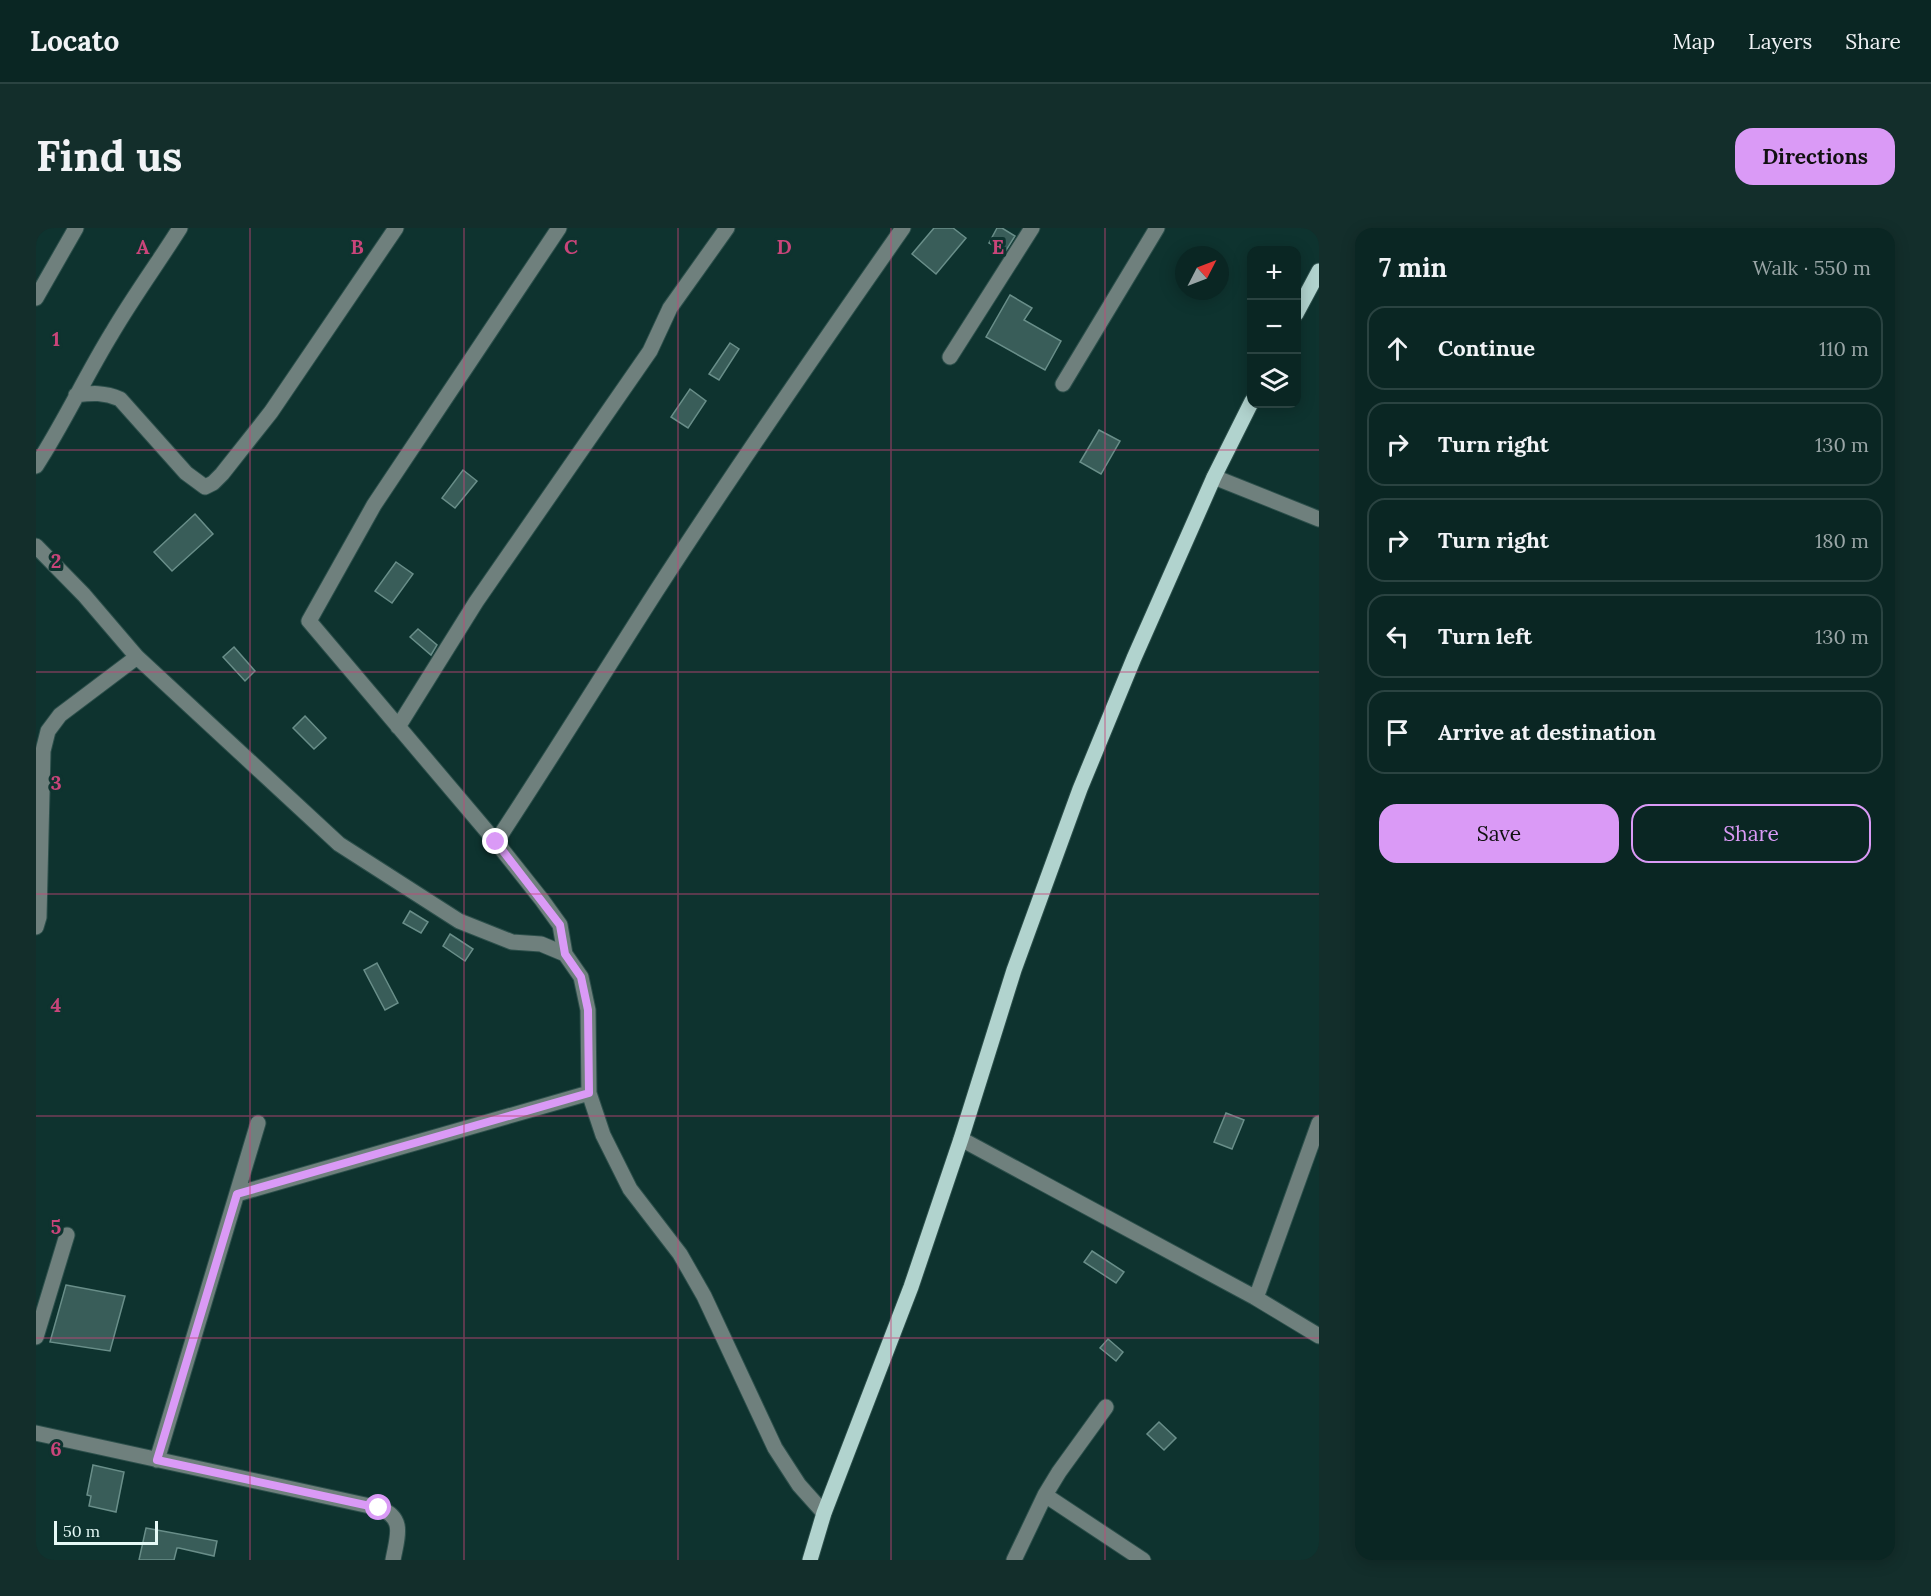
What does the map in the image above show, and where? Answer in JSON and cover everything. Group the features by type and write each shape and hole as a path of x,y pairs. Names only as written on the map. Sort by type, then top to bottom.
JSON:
{"main road":[{"path":"1301,305 1319,271"},
{"path":"810,1560 824,1513 911,1287 961,1139 1014,970 1080,789 1134,658 1214,477 1248,408"}],"street":[{"path":"37,295 76,228"},
{"path":"36,466 55,437 112,332 180,228"},
{"path":"76,395 98,393 109,394 120,399 186,473 205,487 213,483 271,412 396,228"},
{"path":"559,228 374,505 310,617 311,626 496,842 560,925 565,954 581,977 588,1010 589,1093 603,1135 630,1189 680,1254 704,1296 775,1448 799,1485 824,1513"},
{"path":"398,727 476,602 650,351 670,308 727,228"},
{"path":"496,842 780,403 903,228"},
{"path":"950,357 1032,228"},
{"path":"1063,384 1157,228"},
{"path":"1214,477 1319,519"},
{"path":"36,546 84,595 137,657 339,844 459,921 512,942 541,944 565,954"},
{"path":"36,927 39,917 39,802 48,731 60,715 137,657"},
{"path":"237,1194 589,1093"},
{"path":"157,1460 258,1123"},
{"path":"1256,1299 1313,1158 1319,1123"},
{"path":"961,1139 1256,1299 1319,1336"},
{"path":"36,1337 67,1235"},
{"path":"1014,1560 1045,1495 1106,1407"},
{"path":"36,1433 379,1508 389,1512 397,1521 399,1529 393,1560"},
{"path":"1045,1495 1143,1560"}],"building":[{"path":"934,228 953,228 966,238 936,274 912,254"},
{"path":"997,228 1002,228 1015,236 1005,252 989,243"},
{"path":"1010,295 1032,308 1024,320 1061,341 1045,370 986,337"},
{"path":"730,343 739,349 719,380 709,374"},
{"path":"690,389 706,401 688,428 671,417"},
{"path":"1099,430 1120,441 1101,474 1080,462"},
{"path":"463,470 477,481 455,508 442,498"},
{"path":"195,514 213,534 172,571 154,552"},
{"path":"396,562 413,574 392,603 375,591"},
{"path":"418,629 437,645 431,655 410,637"},
{"path":"234,647 255,671 245,681 223,657"},
{"path":"305,716 326,738 314,749 293,728"},
{"path":"410,911 428,922 421,933 403,923"},
{"path":"450,934 473,949 465,961 443,946"},
{"path":"377,963 398,1003 385,1010 364,970"},
{"path":"1226,1113 1244,1120 1232,1149 1214,1142"},
{"path":"1092,1251 1124,1272 1116,1283 1084,1262"},
{"path":"66,1285 125,1296 110,1351 50,1342"},
{"path":"1108,1339 1123,1352 1116,1361 1100,1348"},
{"path":"1159,1422 1176,1438 1164,1450 1147,1434"},
{"path":"93,1465 124,1472 116,1512 89,1506 91,1496 87,1495"},
{"path":"146,1528 217,1541 214,1556 177,1548 174,1560 139,1560"}],"route":[{"path":"379,1508 157,1460 237,1194 589,1093 588,1010 581,977 565,954 560,925 496,842"}]}
